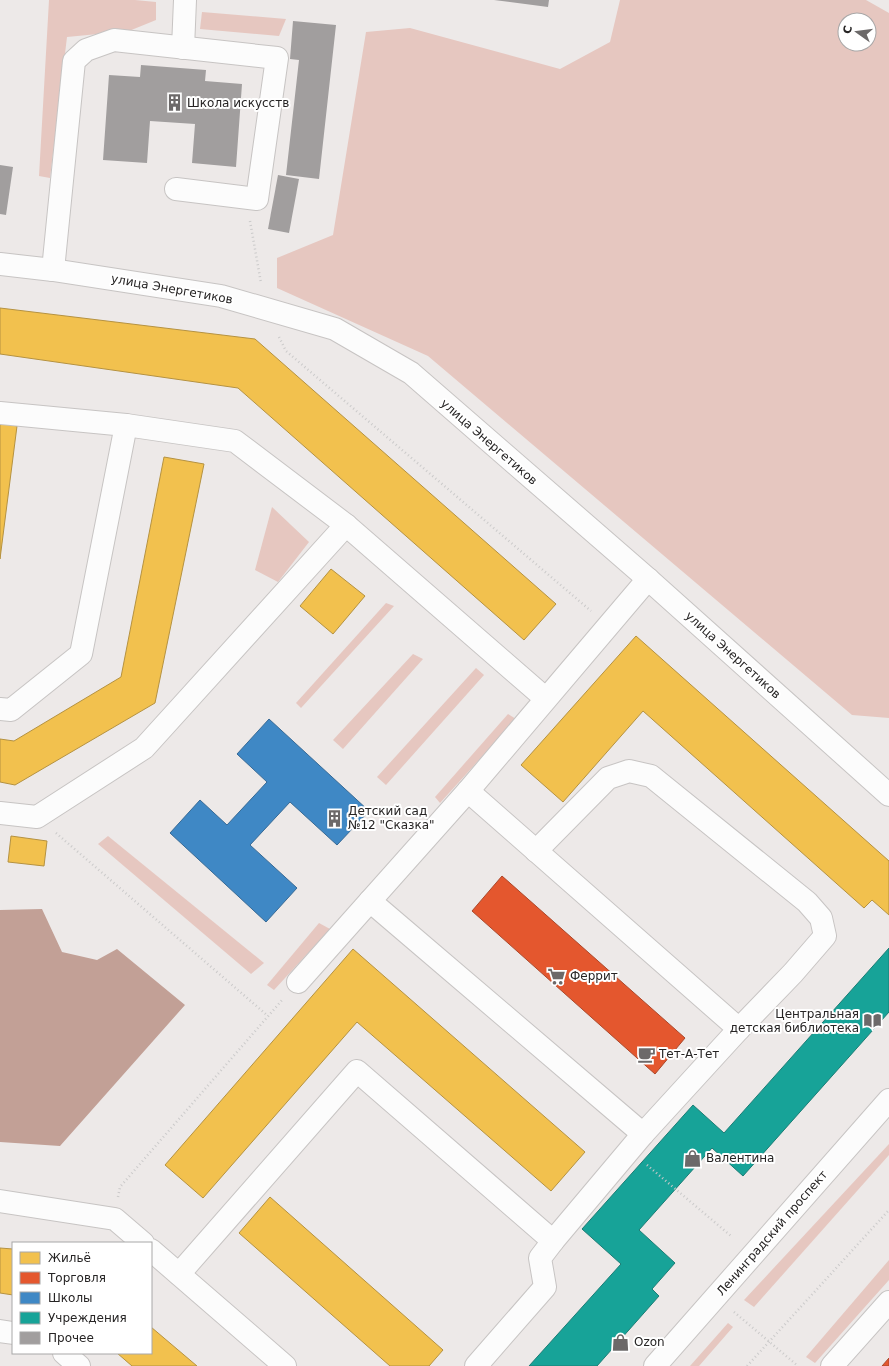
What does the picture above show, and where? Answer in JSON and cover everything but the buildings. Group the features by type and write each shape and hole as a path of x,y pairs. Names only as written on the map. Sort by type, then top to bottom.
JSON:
{"street":[{"path":"183,48 185,0"},
{"path":"54,270 74,61 86,50 114,40 277,58 257,199 246,199 176,189"},
{"name":"улица Энергетиков","path":"0,264 54,270 221,296 335,329 410,373 648,579 889,795"},
{"path":"0,413 126,425 235,441 346,525 545,698"},
{"path":"0,709 11,710 81,654 126,425"},
{"path":"0,813 38,817 144,748 346,525"},
{"path":"298,982 468,791 545,698 648,579"},
{"path":"476,1366 545,1287 540,1258 553,1241 636,1142 739,1029 793,973 825,936 821,918 807,902 651,776 629,771 608,778 536,851"},
{"path":"468,791 739,1029"},
{"path":"370,901 636,1142"},
{"path":"179,1274 357,1071 553,1241"},
{"name":"Ленинградский проспект","path":"655,1366 889,1100"},
{"path":"0,1201 115,1219 142,1242"},
{"path":"152,1251 285,1366"},
{"path":"832,1366 889,1302"},
{"path":"0,1331 12,1333"},
{"path":"65,1354 79,1366"}],"path":[{"path":"246,199 265,308 286,351 608,626"},
{"path":"38,817 268,1016"},
{"path":"115,1219 120,1187 298,982"},
{"path":"636,1142 731,1236"},
{"path":"747,1366 889,1210"},
{"path":"716,1296 798,1366"}],"shaded area":[{"path":"49,0 135,0 156,2 156,20 129,31 67,37 50,178 39,176"},
{"path":"620,0 866,0 889,13 889,718 852,715 428,356 277,288 277,258 333,235 366,32 410,28 560,69 610,42"},
{"path":"202,12 286,19 279,36 200,29"},
{"path":"272,507 309,542 278,582 255,570"},
{"path":"386,603 394,606 301,708 296,703"},
{"path":"413,654 423,659 343,749 333,740"},
{"path":"476,668 484,675 386,785 377,777"},
{"path":"508,714 516,719 440,803 435,797"},
{"path":"108,836 264,963 251,974 98,844"},
{"path":"42,909 62,952 97,960 117,949 185,1005 60,1146 0,1142 0,910"},
{"path":"319,923 330,929 274,990 267,985"},
{"path":"889,1144 889,1155 754,1307 744,1300"},
{"path":"889,1260 889,1280 815,1363 806,1357"},
{"path":"728,1323 733,1327 699,1366 690,1366"}],"place":[{"name":"Школа искусств","path":"174,103"},
{"name":"Детский сад №12 \"Сказка\"","path":"335,818"},
{"name":"Феррит","path":"557,976"},
{"name":"Центральная детская библиотека","path":"872,1021"},
{"name":"Тет-А-Тет","path":"646,1054"},
{"name":"Валентина","path":"693,1158"},
{"name":"Ozon","path":"621,1342"}]}
